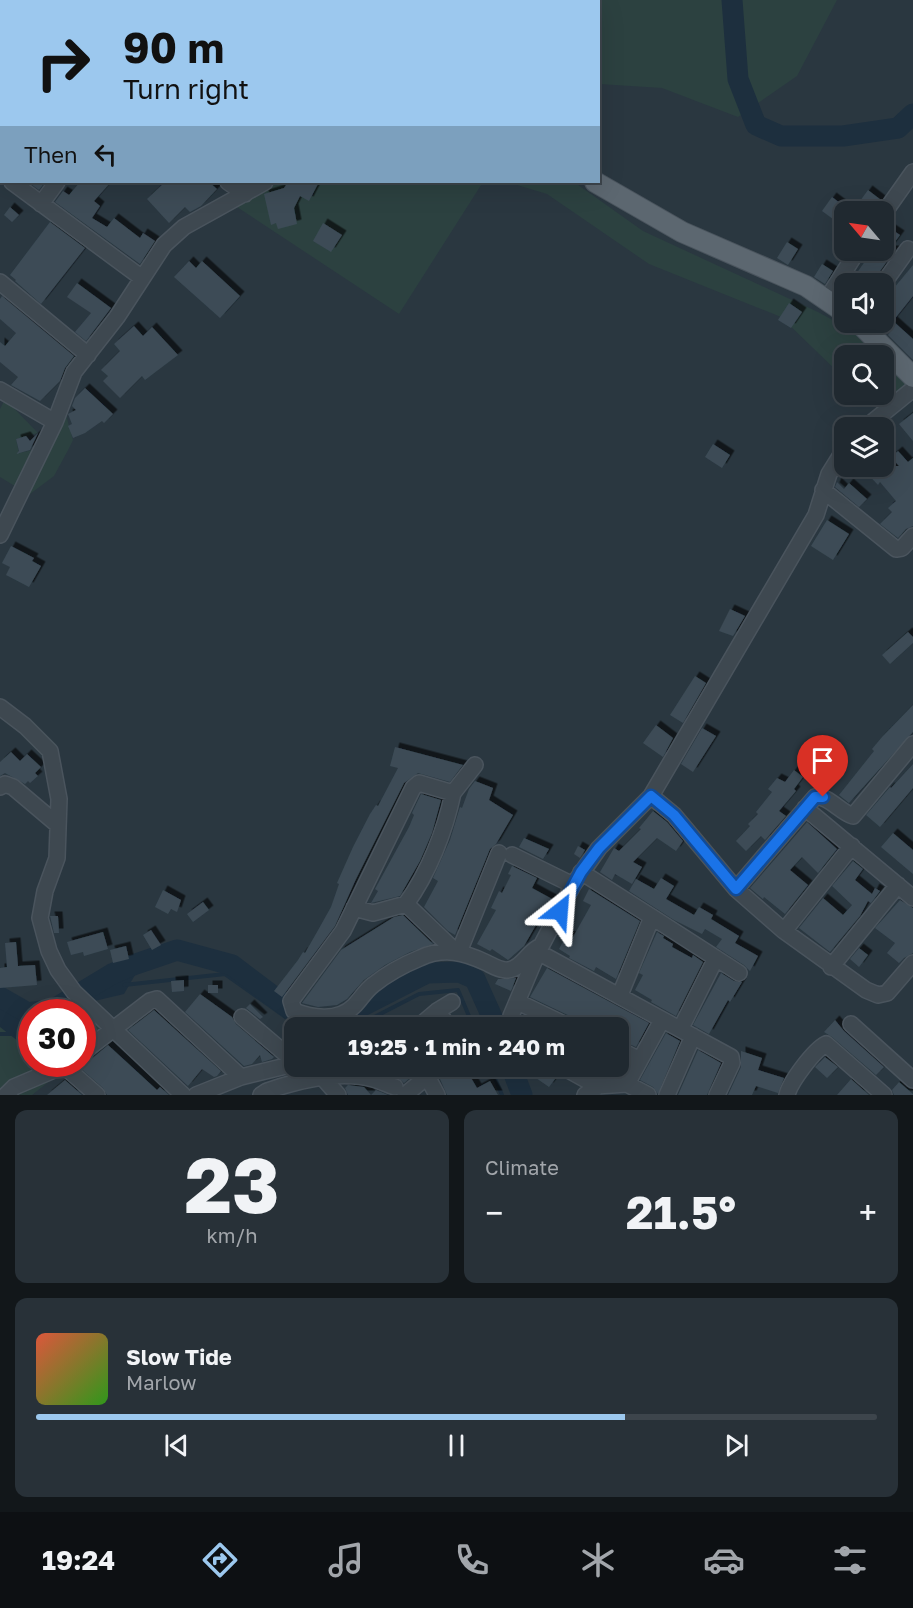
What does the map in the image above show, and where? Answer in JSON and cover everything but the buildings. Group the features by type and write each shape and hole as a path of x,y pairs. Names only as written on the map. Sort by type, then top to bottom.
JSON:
{"main road":[{"path":"597,183 682,232 773,270 806,286 834,305"},
{"path":"869,333 913,377"}],"street":[{"path":"894,201 910,181"},
{"path":"13,183 142,278"},
{"path":"41,204 56,183"},
{"path":"229,183 245,194"},
{"path":"0,534 55,422 74,372 164,245 183,227 263,183"},
{"path":"891,273 908,249"},
{"path":"826,299 851,261"},
{"path":"0,282 88,355"},
{"path":"879,417 913,389"},
{"path":"0,390 55,422"},
{"path":"511,1017 539,949 577,879 599,848 651,796 816,515 823,490 834,466"},
{"path":"823,490 896,549 902,548 913,536"},
{"path":"0,707 25,726 50,751 59,799 57,858 45,891 40,918 57,970 74,992 183,1095"},
{"path":"736,889 805,808 819,796 853,816 913,744"},
{"path":"354,908 373,913 406,904 420,884 448,817 453,793 475,765"},
{"path":"453,793 419,783 415,785 336,943 312,970 291,1001 294,1011 310,1017 332,1017 352,1008 369,987 390,971 424,956 458,952"},
{"path":"0,787 4,784 13,787 58,825"},
{"path":"651,796 674,815 736,889 784,931 866,990 879,995 887,993 913,963"},
{"path":"805,808 913,898"},
{"path":"784,931 852,846"},
{"path":"458,952 506,854 577,879 652,917 739,973"},
{"path":"831,967 898,885"},
{"path":"406,904 458,952 499,969 509,970 518,966 536,948 539,949 733,1059 717,1095"},
{"path":"622,990 652,917"},
{"path":"684,1022 716,958"},
{"path":"96,1043 150,1001 157,999 241,1077"},
{"path":"430,1017 452,1002"},
{"path":"518,1002 549,1017"},
{"path":"437,1011 442,1017"},
{"path":"242,1017 284,1054"},
{"path":"627,1084 662,1020"},
{"path":"851,1024 913,1080"},
{"path":"668,1095 693,1036"},
{"path":"790,1093 812,1056 826,1044 884,1095"},
{"path":"629,1054 640,1060"},
{"path":"196,1095 241,1077 284,1066"},
{"path":"6,1095 14,1087 38,1077"},
{"path":"78,1077 97,1095"},
{"path":"266,1094 310,1079 361,1077 374,1079 401,1092"},
{"path":"387,1077 401,1092"},
{"path":"574,1077 591,1092 627,1084 648,1095"},
{"path":"323,1078 338,1095"},
{"path":"401,1092 428,1078 437,1095"}],"green space":[{"path":"600,0 837,0 797,76 738,117 662,88 600,84"},
{"path":"270,183 482,183 399,314 237,207 263,192"},
{"path":"510,183 575,183 643,231 818,312 834,321 834,333 853,333 866,345 834,345 834,368 781,317 649,264 547,194"},
{"path":"894,371 911,387 894,405"},
{"path":"5,399 38,433 16,439 19,453 42,448 18,488 0,477 0,409"},
{"path":"873,405 894,405 884,415"},
{"path":"66,415 73,440 67,452 54,476 22,500 50,436"},
{"path":"0,1003 18,1015 18,1077 55,1077 32,1095 0,1095"},
{"path":"96,1023 115,1027 96,1043"}],"water":[{"path":"133,965 135,975 124,994 96,1001 92,999 112,974"},
{"path":"4,1006 18,1015 18,1041 0,1027 0,1008"}],"waterway":[{"path":"732,0 738,79 756,125 781,136 843,136 898,128 913,114"},
{"path":"0,997 28,1013 54,1009 112,974 177,950 232,965 301,1017"},
{"path":"341,1017 427,973 459,972 475,979 492,1017"},
{"path":"124,985 225,974 286,1017"},
{"path":"374,1017 419,994 458,990 469,1017"},
{"path":"0,1034 13,1034"},
{"path":"495,1077 502,1095"},
{"path":"515,1077 522,1095"}],"route":[{"path":"560,911 581,872 599,848 651,796 674,815 736,889 815,797 823,797"}]}
